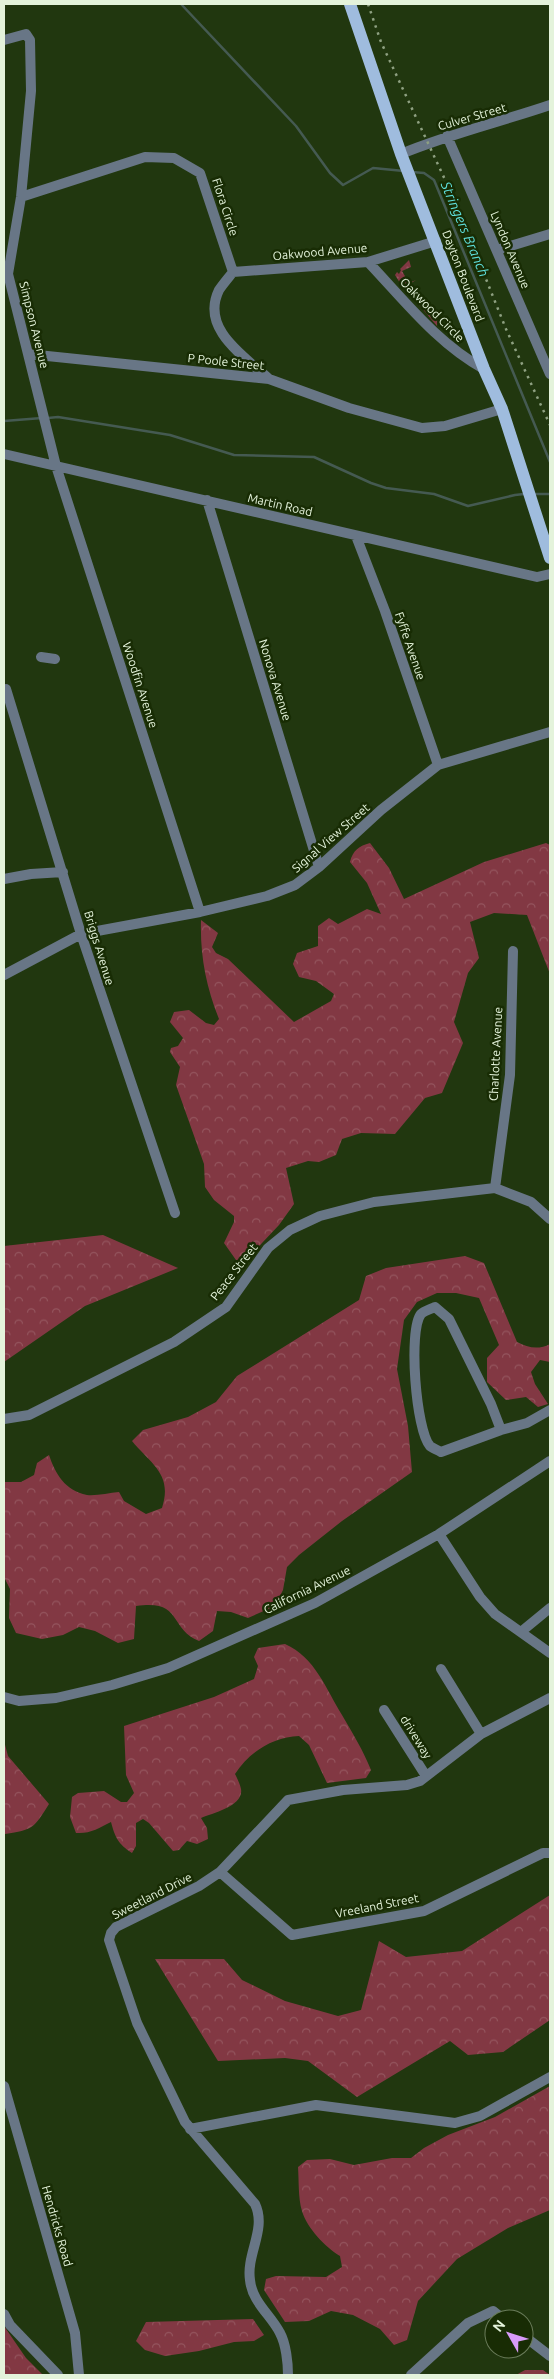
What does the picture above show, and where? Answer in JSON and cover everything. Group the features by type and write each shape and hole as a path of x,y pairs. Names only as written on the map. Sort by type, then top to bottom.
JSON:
{"main road":[{"name":"Dayton Boulevard","path":"350,4 401,154 484,369 502,409 550,558"}],"street":[{"name":"Simpson Avenue","path":"4,40 26,34 30,40 31,91 21,197 8,274 56,466"},
{"name":"Culver Street","path":"401,154 447,136 480,128 550,105"},
{"name":"Lyndon Avenue","path":"447,136 550,374"},
{"name":"Flora Circle","path":"21,197 145,157 174,158 200,173 233,272"},
{"path":"497,250 550,234"},
{"name":"Oakwood Avenue","path":"233,272 368,262 436,241"},
{"name":"Oakwood Circle","path":"368,262 439,338 463,358 484,369"},
{"path":"233,272 219,290 214,309 216,325 222,335 269,379"},
{"name":"P Poole Street","path":"28,354 269,379 349,408 422,428 444,426 502,409"},
{"name":"Martin Road","path":"4,454 537,577 550,574"},
{"name":"Woodfin Avenue","path":"56,466 200,912"},
{"name":"Nonova Avenue","path":"207,500 319,867"},
{"name":"Fyffe Avenue","path":"356,536 385,611 438,765"},
{"path":"41,658 55,659"},
{"name":"Briggs Avenue","path":"5,689 64,872 81,934 175,1213"},
{"name":"Signal View Street","path":"4,975 81,934 200,912 267,896 295,885 319,867 381,810 438,765 550,732"},
{"path":"4,879 31,874 64,872"},
{"name":"Charlotte Avenue","path":"495,1188 510,1075 513,951"},
{"name":"Peace Street","path":"4,1419 29,1414 174,1342 226,1307 268,1248 290,1230 320,1216 374,1202 495,1188 531,1202 550,1219"},
{"path":"501,1430 491,1404 449,1319 435,1307 422,1313 416,1326 415,1384 425,1434 430,1446 441,1452 501,1430 527,1423 550,1410"},
{"name":"California Avenue","path":"4,1697 19,1701 56,1698 112,1685 168,1668 315,1603 439,1534 550,1461"},
{"path":"439,1534 474,1590 495,1614 522,1631 550,1653"},
{"path":"522,1631 550,1608"},
{"path":"441,1669 481,1734"},
{"name":"Sweetland Drive","path":"288,2375 281,2335 256,2300 250,2280 259,2227 258,2211 255,2204 185,2122 137,2023 109,1940 110,1933 116,1927 200,1886 220,1872 279,1807 288,1800 343,1790 407,1785 420,1781 481,1734 550,1698"},
{"name":"driveway","path":"384,1710 426,1776"},
{"name":"Vreeland Street","path":"220,1872 292,1935 424,1911 543,1853 550,1852"},
{"path":"190,2129 316,2105 455,2123 480,2116 550,2077"},
{"name":"Hendricks Road","path":"4,2086 75,2333 79,2375"},
{"path":"4,2314 10,2325 58,2375"},
{"path":"411,2375 468,2323 484,2315"},
{"path":"534,2344 550,2356"}],"green space":[{"path":"409,260 411,267 402,271 409,283 416,280 408,285 410,288 413,287 421,305 426,303 427,307 425,310 429,314 432,313 437,320 437,326 404,287 406,284 404,282 400,283 395,275 397,272 399,274 400,269"},
{"path":"370,843 389,868 404,899 484,862 546,843 550,845 550,974 527,915 494,913 470,922 479,958 468,973 454,1022 463,1043 442,1093 425,1098 395,1134 361,1133 342,1139 336,1155 319,1162 308,1161 286,1168 294,1204 279,1225 243,1263 236,1260 224,1243 234,1222 234,1216 214,1200 205,1187 204,1164 176,1085 180,1067 170,1052 171,1048 178,1046 183,1038 170,1022 174,1012 189,1010 206,1023 214,1025 219,1019 205,971 201,920 218,933 212,947 216,953 228,959 294,1022 331,1001 334,994 316,981 299,977 293,964 297,953 318,946 318,926 329,918 338,924 367,909 381,914 367,883 350,862 357,849"},
{"path":"103,1235 178,1268 85,1306 4,1362 4,1246"},
{"path":"465,1256 484,1263 517,1342 534,1348 550,1344 550,1362 540,1360 531,1372 535,1384 548,1404 538,1407 526,1397 506,1400 487,1382 487,1358 499,1345 479,1298 456,1293 437,1293 417,1302 404,1320 397,1369 408,1426 412,1472 342,1521 299,1555 287,1567 283,1590 275,1606 248,1618 231,1612 217,1611 213,1631 199,1641 189,1635 168,1611 151,1605 136,1606 134,1639 118,1643 95,1631 79,1627 63,1635 42,1639 16,1633 9,1618 10,1589 4,1577 4,1482 21,1482 34,1475 37,1463 49,1455 58,1475 67,1485 79,1493 98,1495 119,1492 124,1501 146,1514 162,1508 165,1486 162,1478 153,1463 132,1441 143,1430 188,1417 216,1402 237,1376 359,1300 366,1276 386,1268"},
{"path":"285,1644 304,1657 319,1675 368,1763 371,1770 366,1778 327,1783 309,1745 299,1736 289,1737 262,1747 247,1759 235,1774 241,1787 241,1795 238,1800 227,1808 201,1818 207,1828 208,1839 197,1844 187,1841 179,1850 173,1851 149,1823 143,1819 136,1823 136,1846 132,1853 118,1840 111,1822 90,1832 76,1833 70,1817 72,1797 78,1793 104,1791 121,1802 127,1802 134,1793 126,1775 124,1726 214,1697 254,1679 258,1666 254,1657 258,1648"},
{"path":"4,1741 8,1756 49,1804 32,1827 5,1834"},
{"path":"550,1895 550,2020 503,2052 468,2055 450,2041 357,2097 308,2061 285,2058 218,2061 155,1959 224,1959 242,1980 285,2001 338,2016 361,2010 379,1941 406,1957 462,1951"},
{"path":"550,2086 550,2210 508,2228 457,2259 418,2301 407,2340 394,2345 380,2329 353,2315 331,2311 309,2321 285,2322 264,2290 266,2279 276,2276 326,2277 342,2267 340,2256 328,2248 304,2217 300,2200 298,2167 307,2160 330,2159 354,2165 392,2158 411,2158 424,2148 448,2135 495,2117"},
{"path":"253,2319 264,2335 254,2341 234,2342 199,2351 165,2356 145,2350 136,2341 146,2322"},
{"path":"4,2326 26,2358 43,2375 4,2375"},
{"path":"525,2370 543,2370 550,2375 516,2375"}],"waterway":[{"name":"Stringers Branch","path":"181,4 296,126 330,173 343,185 373,168 404,171"},
{"name":"Stringers Branch","path":"412,172 424,173 434,180 550,462"},
{"path":"48,418 58,417 170,435 234,455 314,457 386,488 434,494 468,506 524,494"},
{"path":"4,421 42,418"},
{"path":"535,494 550,494"}],"railway":[{"path":"368,4 381,42 454,199 506,329 550,425"}]}
